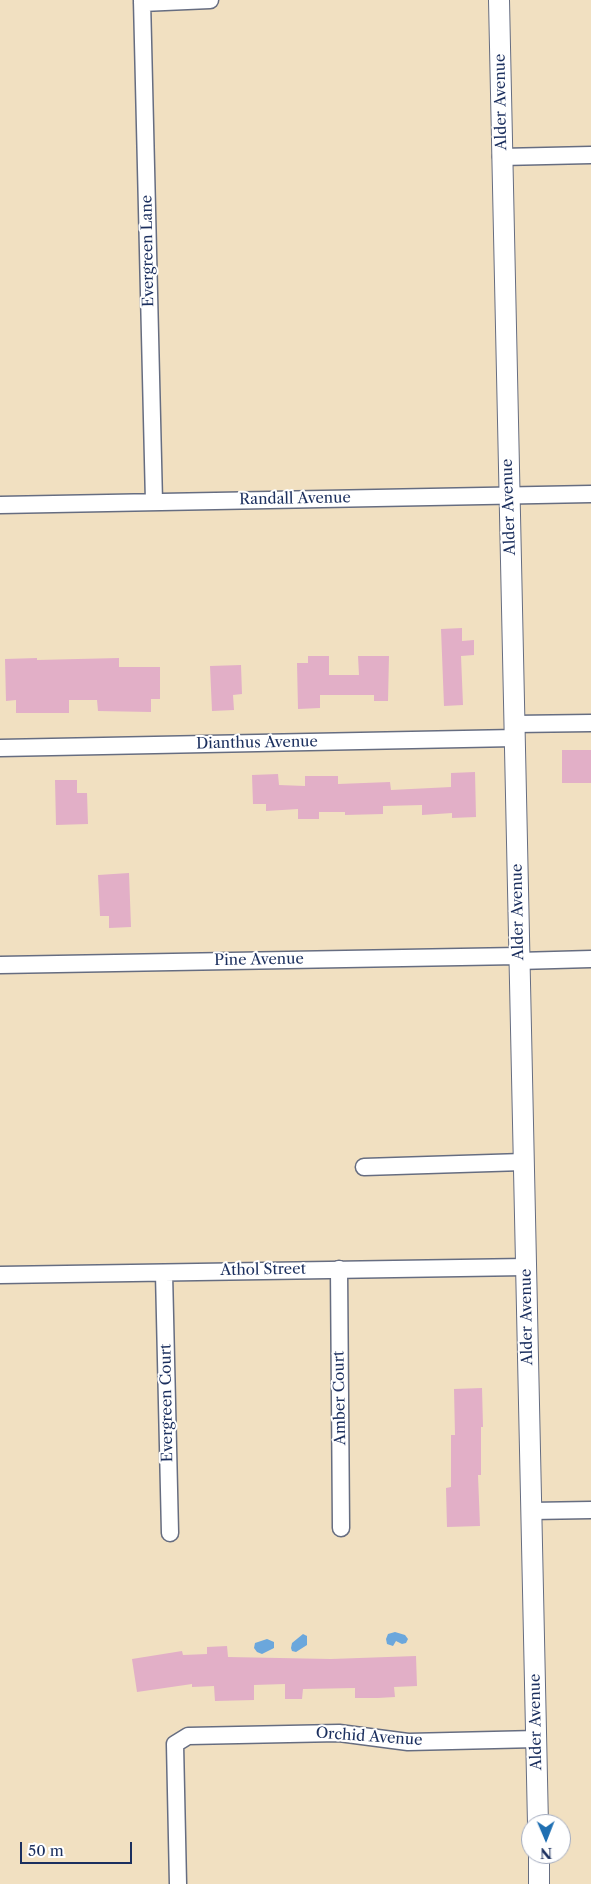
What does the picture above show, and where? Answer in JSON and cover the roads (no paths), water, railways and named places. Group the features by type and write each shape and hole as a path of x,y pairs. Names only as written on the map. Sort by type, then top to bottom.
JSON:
{"main road":[{"name":"Alder Avenue","path":"499,0 508,496 538,1814"},
{"path":"539,1864 539,1884"}],"street":[{"path":"142,2 210,0"},
{"name":"Evergreen Lane","path":"142,2 154,502"},
{"path":"501,157 591,155"},
{"name":"Randall Avenue","path":"0,506 591,494"},
{"name":"Dianthus Avenue","path":"0,748 514,731 591,723"},
{"name":"Pine Avenue","path":"0,964 518,958 591,959"},
{"path":"364,1167 523,1162"},
{"name":"Athol Street","path":"0,1274 526,1266"},
{"name":"Amber Court","path":"339,1269 341,1528"},
{"name":"Evergreen Court","path":"164,1273 170,1533"},
{"path":"530,1511 591,1510"},
{"name":"Orchid Avenue","path":"178,1884 175,1744 188,1736 339,1733 408,1742 537,1739"}],"water":[{"path":"395,1632 405,1635 408,1639 406,1643 402,1644 396,1641 393,1646 387,1644 388,1634"},
{"path":"303,1634 307,1636 307,1645 296,1652 292,1651 292,1643"},
{"path":"267,1639 274,1642 274,1648 262,1654 257,1652 254,1648 255,1643"}]}
